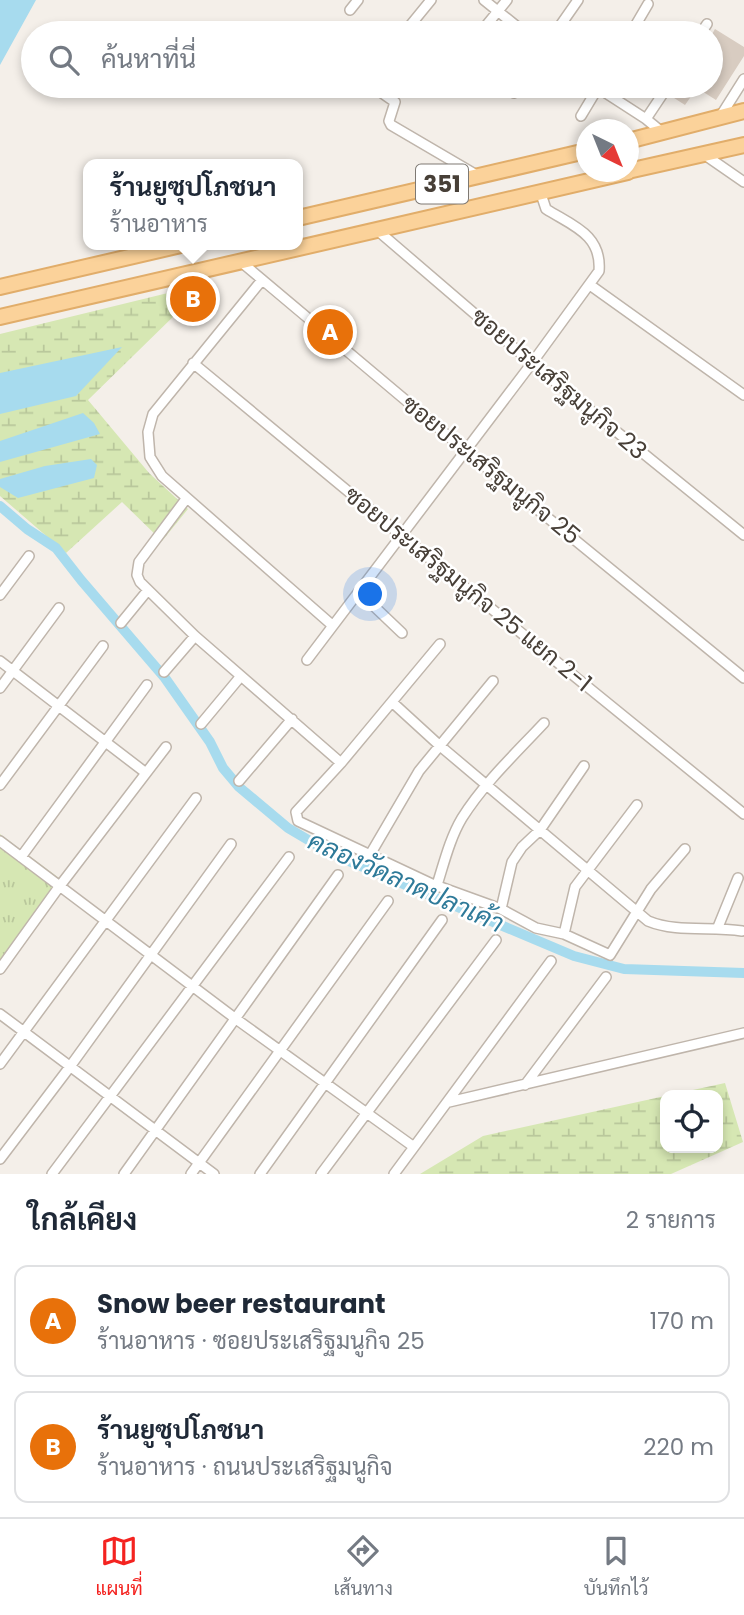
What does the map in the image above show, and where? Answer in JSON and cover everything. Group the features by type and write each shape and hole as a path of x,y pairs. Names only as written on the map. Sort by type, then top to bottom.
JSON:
{"main road":[{"path":"639,138 744,111"},
{"name":"351","path":"639,169 744,145"},
{"name":"351","path":"303,217 576,153"},
{"name":"351","path":"303,247 580,182"},
{"path":"0,287 159,250"},
{"name":"351","path":"0,317 289,250"}],"street":[{"path":"350,10 358,0"},
{"path":"414,21 431,0"},
{"path":"484,0 510,21"},
{"path":"490,21 507,0"},
{"path":"563,21 578,0"},
{"path":"638,21 648,4"},
{"path":"720,117 744,79"},
{"path":"389,98 395,102 389,121 391,125 478,176"},
{"path":"581,116 591,98"},
{"path":"615,98 663,133"},
{"path":"646,119 660,98"},
{"path":"705,155 744,181"},
{"path":"307,660 599,271 600,260 586,234 546,209 540,191"},
{"name":"ซอยประเสริฐมนูกิจ 23","path":"377,230 532,363 744,536"},
{"name":"ซอยประเสริฐมนูกิจ 25","path":"240,261 466,451 744,678"},
{"path":"261,280 153,414 148,432 150,457 155,467 186,499 332,625"},
{"path":"590,285 744,395"},
{"name":"ซอยประเสริฐมนูกิจ 25 แยก 2-1","path":"193,363 744,814"},
{"path":"186,499 139,562 137,575 148,590 195,636 341,763"},
{"path":"0,595 29,556"},
{"path":"121,623 148,590"},
{"path":"359,592 402,633"},
{"path":"0,688 59,608"},
{"path":"164,672 195,636"},
{"path":"440,644 341,763 296,812 298,821 437,885 501,909 536,928 564,934 610,955 651,889 685,849"},
{"path":"0,785 103,646"},
{"path":"0,662 146,773"},
{"path":"201,724 241,676"},
{"path":"371,853 407,788 493,681"},
{"path":"21,857 147,685"},
{"path":"392,702 439,745 648,921 664,927 718,927 741,931"},
{"path":"239,781 292,719"},
{"path":"437,885 462,819 487,785 544,723"},
{"path":"0,969 166,747"},
{"path":"501,909 512,862 522,847 540,830 584,766"},
{"path":"0,1064 196,798"},
{"path":"564,934 575,887 637,805"},
{"path":"0,841 236,1019 414,1147"},
{"path":"0,1159 232,844"},
{"path":"52,1174 289,857"},
{"path":"124,1174 338,875"},
{"path":"718,927 738,878"},
{"path":"191,1174 388,901"},
{"path":"260,1174 442,920"},
{"path":"321,1174 496,940"},
{"path":"394,1174 551,961"},
{"path":"525,1085 606,977"},
{"path":"0,1014 214,1174"},
{"path":"449,1102 744,1032"}],"green space":[{"path":"172,292 179,311 88,400 149,473 188,509 162,541 122,502 66,553 0,496 0,334"},
{"path":"0,834 67,884 0,975"},
{"path":"725,1083 743,1142 723,1151 723,1090 693,1090"},
{"path":"660,1097 660,1153 718,1153 671,1174 420,1174 483,1136"}],"water":[{"path":"0,0 36,0 24,21 21,21 21,27 0,65"},
{"path":"122,347 76,396 0,414 0,373"},
{"path":"83,413 94,423 100,434 0,462 0,441"},
{"path":"91,459 97,465 94,478 18,498 0,487 0,479 45,466"}],"building":[{"path":"723,34 744,47 744,56 723,89"},
{"path":"674,98 690,98 685,105"}],"waterway":[{"name":"คลองวัดลาดปลาเค้า","path":"0,506 27,529 56,548 165,678 210,742 223,768 239,787 288,828 332,854 574,956 624,969 744,973"}],"place":[{"name":"ร้านยูซุปโภชนา","path":"193,299"},
{"name":"Snow beer restaurant","path":"330,332"}]}
